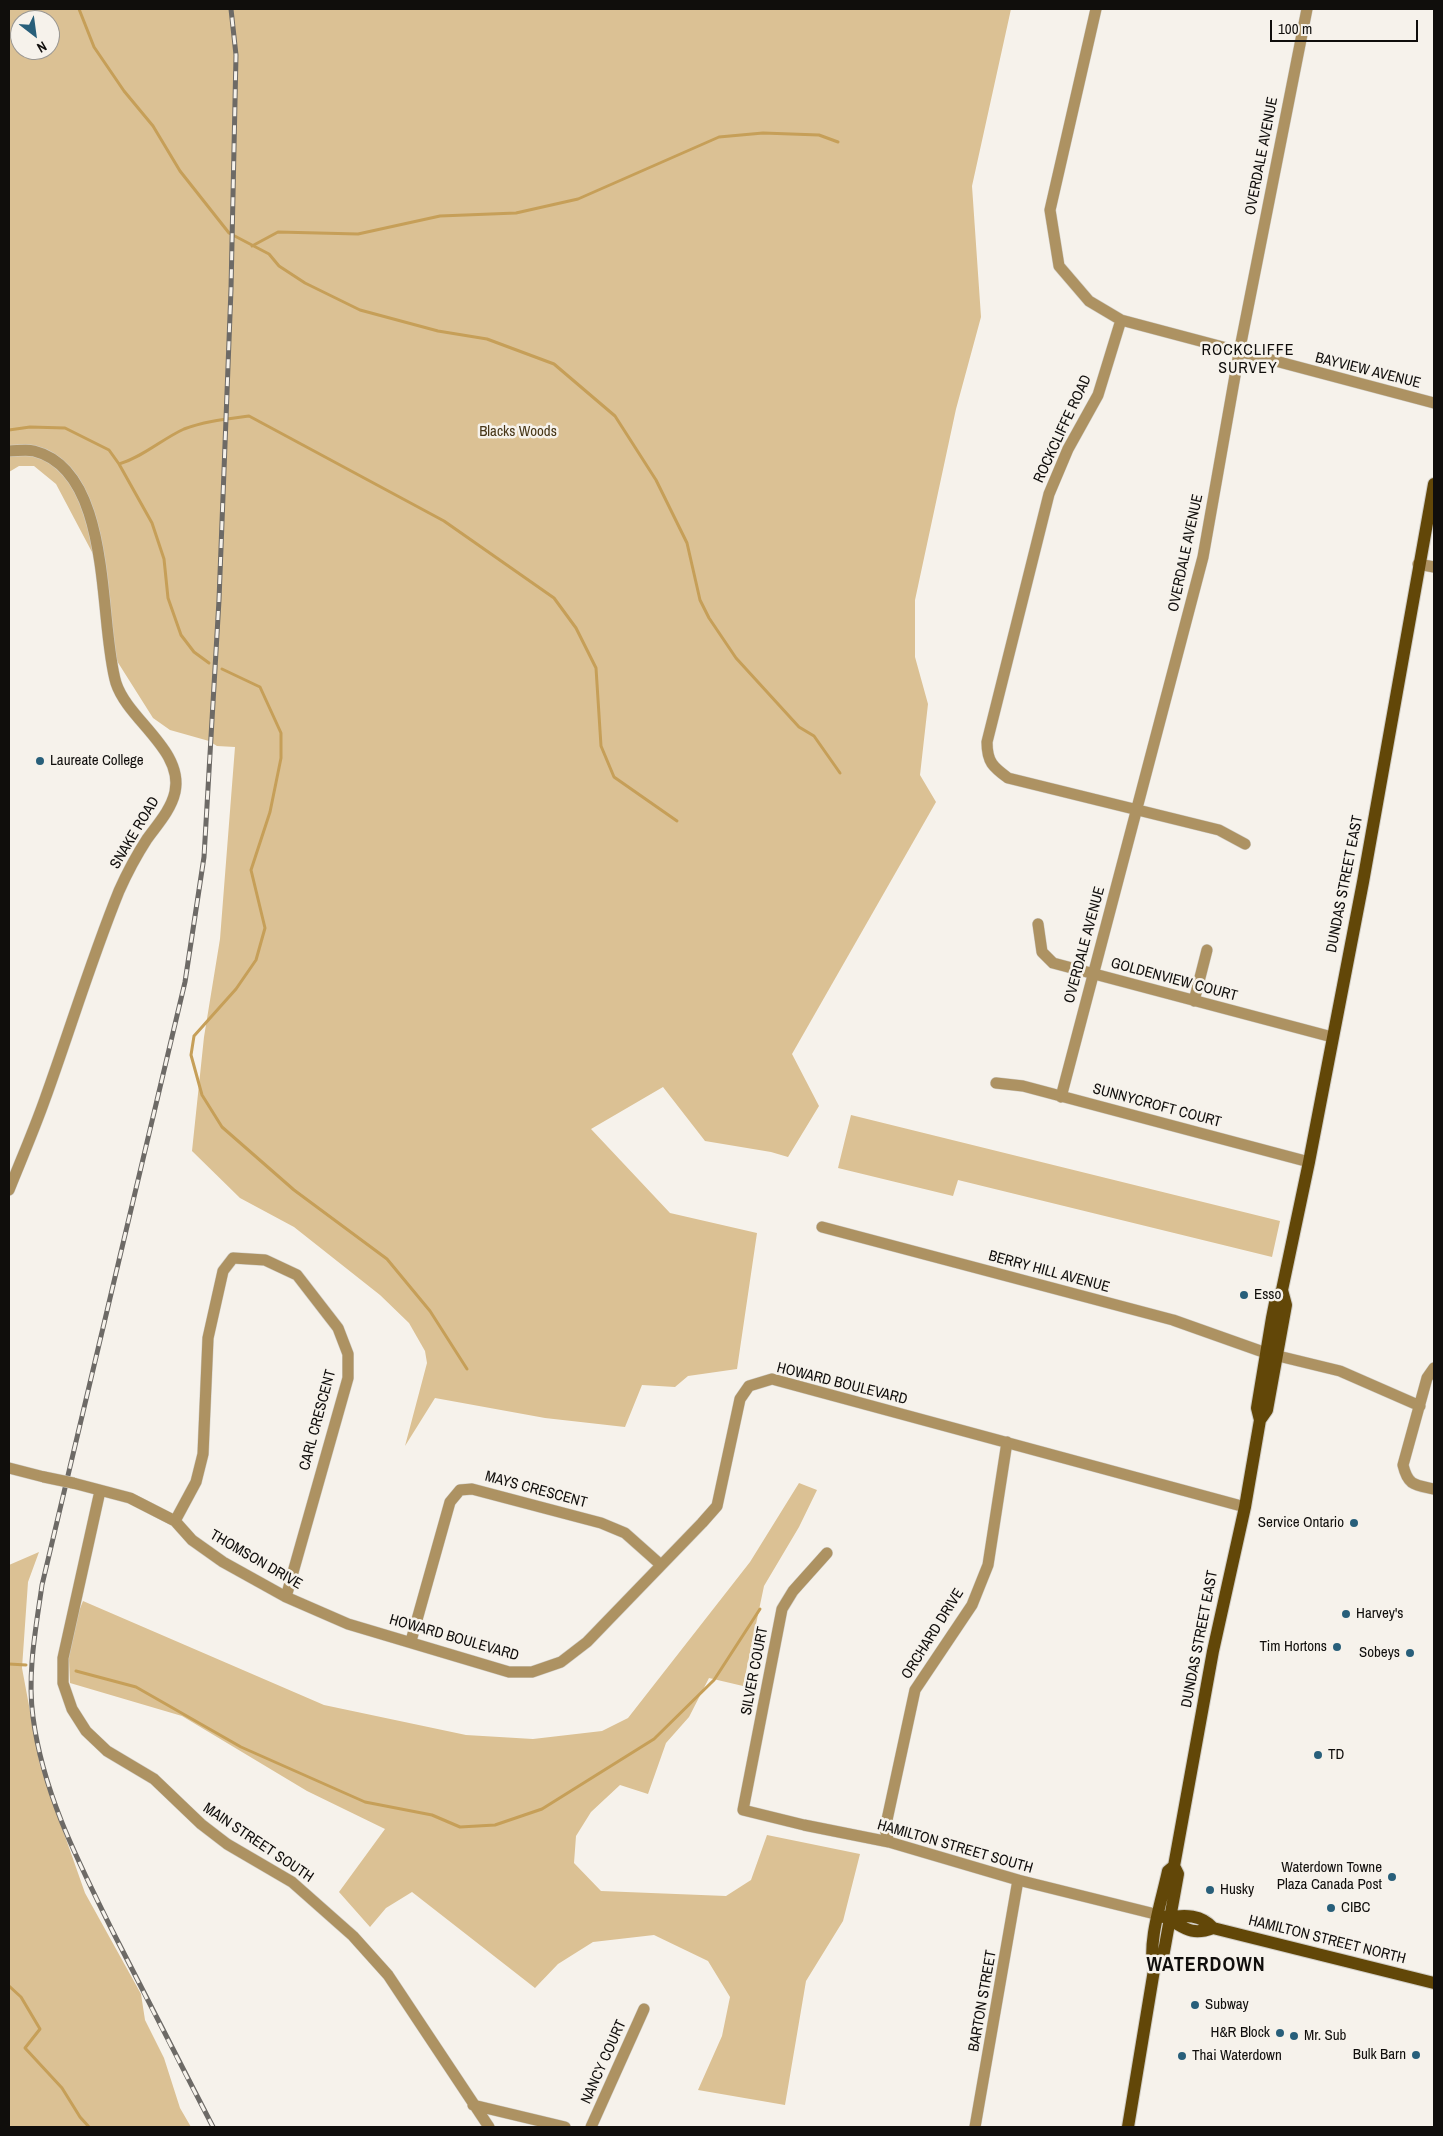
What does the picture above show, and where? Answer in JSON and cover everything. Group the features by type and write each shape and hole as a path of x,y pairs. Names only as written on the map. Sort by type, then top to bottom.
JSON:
{"main road":[{"name":"DUNDAS STREET EAST","path":"1128,2127 1154,1970 1163,1957 1164,1917 1178,1874 1174,1866 1213,1651 1244,1507 1260,1420 1267,1410 1271,1355 1286,1305 1282,1290 1309,1162 1362,882 1418,564 1434,484"},
{"name":"HAMILTON STREET NORTH","path":"1164,1917 1182,1915 1207,1921 1213,1928 1434,1983"}],"street":[{"path":"1096,9 1050,210 1059,266 1089,300 1121,320"},
{"name":"OVERDALE AVENUE","path":"1061,1096 1138,811 1203,558 1239,353 1306,9"},
{"name":"BAYVIEW AVENUE","path":"1121,320 1239,353 1434,403"},
{"name":"ROCKCLIFFE ROAD","path":"1121,320 1098,395 1068,449 1049,494 987,742 987,756 997,770 1008,778 1138,811"},
{"name":"SNAKE ROAD","path":"9,451 33,451 57,462 72,479 87,506 96,536 117,684 134,714 166,751 174,775 175,792 166,812 132,863 119,891 86,976 45,1100 9,1190"},
{"path":"1418,564 1434,567"},
{"path":"1138,811 1219,830 1245,844"},
{"name":"GOLDENVIEW COURT","path":"1038,924 1040,947 1046,958 1057,965 1332,1037"},
{"path":"1194,1001 1207,950"},
{"name":"SUNNYCROFT COURT","path":"996,1083 1014,1084 1309,1162"},
{"name":"BERRY HILL AVENUE","path":"822,1227 1173,1320 1271,1355 1340,1371 1420,1406"},
{"name":"CARL CRESCENT","path":"175,1521 196,1482 203,1454 208,1338 223,1271 232,1258 265,1260 297,1276 338,1328 348,1354 348,1378 286,1597"},
{"path":"1434,1368 1427,1378 1403,1465 1406,1476 1413,1484 1434,1489"},
{"name":"HOWARD BOULEVARD","path":"348,1624 411,1641 509,1672 532,1672 561,1662 587,1642 717,1506 740,1399 749,1386 772,1379 1244,1507"},
{"name":"ORCHARD DRIVE","path":"889,1842 885,1829 915,1690 972,1605 988,1565 1007,1442"},
{"path":"9,1468 100,1490"},
{"name":"MAYS CRESCENT","path":"411,1641 450,1502 460,1490 472,1489 625,1532 661,1564"},
{"name":"THOMSON DRIVE","path":"100,1490 130,1498 175,1521 192,1540 222,1562 286,1597 348,1624"},
{"name":"MAIN STREET SOUTH","path":"100,1490 63,1658 64,1683 77,1716 86,1731 107,1752 154,1779 201,1824 220,1839 292,1882 353,1936 388,1975 489,2127"},
{"name":"SILVER COURT","path":"743,1810 782,1609 793,1592 827,1553"},
{"name":"HAMILTON STREET SOUTH","path":"743,1810 804,1825 889,1842 1018,1880 1164,1917"},
{"name":"BARTON STREET","path":"975,2127 994,2030 1018,1880"},
{"name":"NANCY COURT","path":"591,2127 644,2009"},
{"path":"473,2105 565,2127"}],"green space":[{"name":"Blacks Woods","path":"9,9 1011,9 972,186 981,317 956,409 915,600 915,657 928,704 920,775 936,802 792,1054 819,1106 788,1157 771,1152 705,1141 663,1087 591,1129 670,1213 757,1233 737,1369 688,1376 675,1387 642,1385 625,1427 545,1418 435,1398 405,1446 427,1363 425,1351 409,1323 380,1295 294,1227 240,1198 192,1151 204,1037 220,939 235,747 217,746 209,741 170,730 153,718 117,661 102,571 56,484 34,466 19,466 9,472"},
{"path":"851,1115 1280,1221 1272,1257 958,1180 953,1196 838,1168"},
{"path":"799,1483 817,1490 799,1527 764,1586 743,1686 709,1678 689,1717 666,1743 648,1794 620,1785 591,1812 576,1836 574,1863 601,1891 726,1896 751,1880 767,1835 860,1854 843,1921 806,1981 785,2105 698,2090 722,2036 730,1997 708,1961 654,1935 593,1942 558,1964 535,1988 412,1892 386,1908 370,1927 339,1892 385,1829 307,1791 182,1716 70,1683 68,1638 83,1601 324,1705 466,1735 533,1739 602,1731 628,1718 750,1562"},
{"path":"39,1552 28,1582 22,1668 40,1765 85,1893 141,1994 145,2020 164,2058 180,2108 191,2127 9,2127 9,1565"}],"waterway":[{"path":"79,9 94,47 124,91 153,126 180,171 229,233 269,254 279,266 305,283 360,310 438,331 487,339 554,364 615,416 656,480 687,543 700,600 709,618 736,658 799,727 814,736 840,773"},
{"path":"252,246 278,232 358,234 440,216 516,213 578,199 719,137 763,133 819,135 838,142"},
{"path":"119,464 136,457 192,426 249,416 444,521 554,598 576,628 596,668 601,746 614,777 677,821"},
{"path":"9,430 30,427 65,428 109,450 119,464 152,523 164,559 168,598 181,635 194,652 209,663"},
{"path":"222,669 260,687 281,733 281,758 270,812 251,870 265,928 256,960 236,989 194,1036 191,1055 202,1095 222,1127 294,1190 387,1259 430,1311 467,1369"},
{"path":"76,1671 136,1687 241,1747 365,1802 432,1815 460,1827 495,1825 542,1809 654,1739 714,1680 760,1609"},
{"path":"9,1664 26,1665"},
{"path":"9,1986 21,1997 40,2029 25,2048 62,2088 80,2117 89,2127"}],"railway":[{"path":"213,2127 113,1932 64,1828 38,1746 31,1700 31,1684 33,1651 42,1585 185,982 204,857 219,600 231,289 236,55 231,9"}],"place":[{"name":"Laureate College","path":"40,761"},
{"name":"Esso","path":"1244,1295"},
{"name":"Service Ontario","path":"1354,1523"},
{"name":"Harvey's","path":"1346,1614"},
{"name":"Tim Hortons","path":"1337,1647"},
{"name":"Sobeys","path":"1410,1653"},
{"name":"TD","path":"1318,1755"},
{"name":"Waterdown Towne Plaza Canada Post","path":"1392,1877"},
{"name":"Husky","path":"1210,1890"},
{"name":"CIBC","path":"1331,1908"},
{"name":"Subway","path":"1195,2005"},
{"name":"H&R Block","path":"1280,2033"},
{"name":"Mr. Sub","path":"1294,2036"},
{"name":"Bulk Barn","path":"1416,2055"},
{"name":"Thai Waterdown","path":"1182,2056"}],"district":[{"name":"ROCKCLIFFE SURVEY","path":"1248,360"},
{"name":"WATERDOWN","path":"1206,1966"}]}
